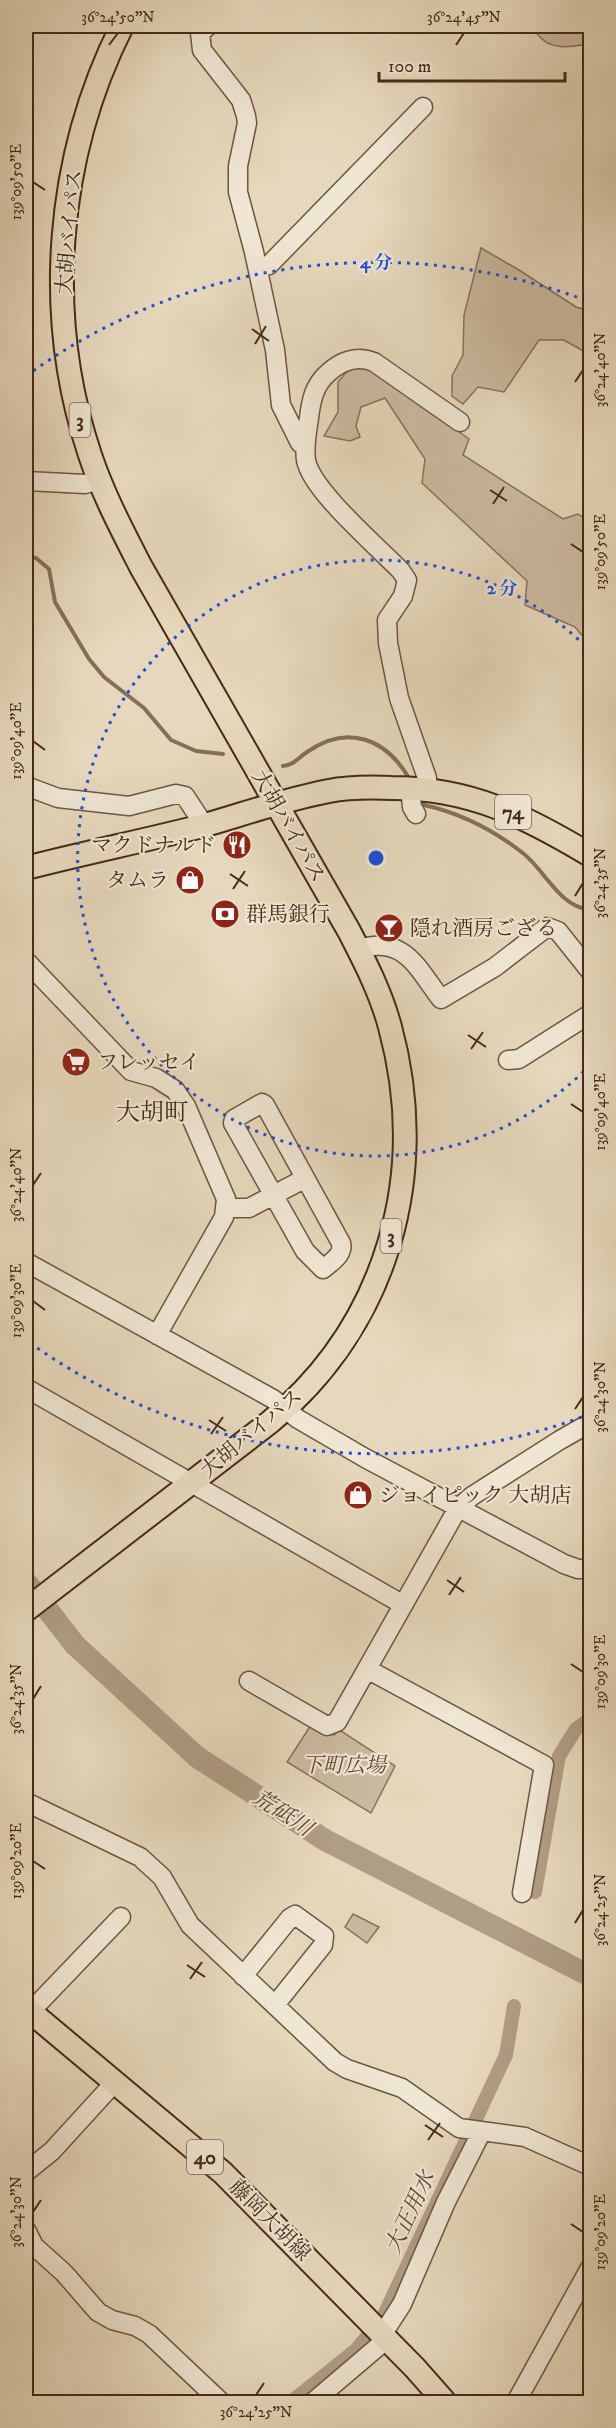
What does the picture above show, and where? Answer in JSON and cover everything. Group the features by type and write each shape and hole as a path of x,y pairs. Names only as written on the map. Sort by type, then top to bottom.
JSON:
{"main road":[{"name":"大胡バイパス","path":"26,1610 285,1409 331,1357 368,1297 389,1244 403,1183 406,1136 399,1066 386,1014 358,949 141,567 99,480 84,434 69,364 63,318 63,248 69,193 84,123 102,70 122,26"},
{"name":"74","path":"26,868 204,825 276,804 344,789 418,788 467,796 503,808 535,823 591,855"},
{"name":"藤岡大胡線","path":"28,2010 223,2173 380,2332 445,2403"}],"street":[{"path":"208,26 200,33 202,50 241,100 246,116 247,123 238,166 238,192 258,268 275,350 281,405 300,443 305,446"},
{"path":"258,268 269,265 423,107"},
{"path":"416,814 412,807 418,788 427,778 399,698 388,643 387,620 403,596 407,580 401,571 323,491 308,468 305,446 311,398 317,386 335,367 353,359 366,359 374,362 460,422"},
{"path":"26,481 84,484 99,480"},
{"path":"26,786 58,798 129,806 176,794 185,796 204,825"},
{"path":"358,949 375,945 406,953 441,999 495,967 547,927 553,927 558,931 591,971"},
{"path":"26,961 131,1071 156,1078 175,1090 186,1106 226,1199 224,1217 158,1335"},
{"path":"508,1060 519,1059 591,1014"},
{"path":"262,1103 265,1105 304,1179 342,1248 340,1254 323,1269 305,1251 233,1123 234,1119 262,1103"},
{"path":"226,1208 249,1208 304,1179"},
{"path":"26,1262 273,1399 348,1449 458,1509 564,1564 578,1569 591,1569"},
{"path":"26,1388 402,1604"},
{"path":"249,1681 327,1726 337,1722 458,1509 472,1496 591,1423"},
{"path":"367,1669 544,1766 522,1893"},
{"path":"26,1802 148,1862 162,1877 190,1925 335,2062 347,2069 402,2088 472,2130 525,2137 591,2166"},
{"path":"243,1976 290,1918 295,1915 324,1936 323,1945 275,2005"},
{"path":"28,2010 121,1917"},
{"path":"26,2172 52,2151 115,2082"},
{"path":"313,2403 380,2332 402,2304 446,2202 472,2130"},
{"path":"26,2230 34,2246 64,2273 98,2312 112,2320 135,2326 149,2334 221,2403"},
{"path":"516,2403 591,2268"}],"green space":[{"path":"528,26 590,26 590,44 565,47 553,45 547,43"},
{"path":"481,248 576,307 590,311 590,355 564,340 539,340 504,392 478,387 463,404 452,396 452,376 463,355 464,315"},
{"path":"352,365 372,370 469,439 463,455 563,519 578,514 590,522 590,645 575,627 525,605 527,581 422,483 425,459 385,398 361,407 356,426 360,437 350,441 324,436 338,412 338,382"},
{"name":"下町広場","path":"311,1725 334,1735 338,1729 395,1766 371,1813 287,1762"},
{"path":"353,1914 379,1927 367,1943 345,1927"}],"waterway":[{"path":"26,557 36,558 49,569 55,602 89,659 104,677 144,708 171,740 196,751 223,754"},
{"path":"283,766 293,763 322,743 337,738 352,737 378,745 401,766 410,780"},
{"path":"420,800 424,805 464,818 501,838 532,861 561,895 579,907 590,910"},
{"name":"荒砥川","path":"26,1582 75,1645 197,1757 325,1840 590,1976"},
{"name":"大正用水","path":"535,1892 559,1756 576,1729 590,1719"},
{"name":"大正用水","path":"291,2402 356,2350 383,2317 506,2055 514,2006"}],"place":[{"name":"マクドナルド","path":"237,845"},
{"name":"タムラ","path":"190,880"},
{"name":"群馬銀行","path":"225,914"},
{"name":"隠れ酒房ござる","path":"389,928"},
{"name":"フレッセイ","path":"76,1062"},
{"name":"ジョイピック 大胡店","path":"358,1495"}],"district":[{"name":"大胡町","path":"152,1112"}]}
